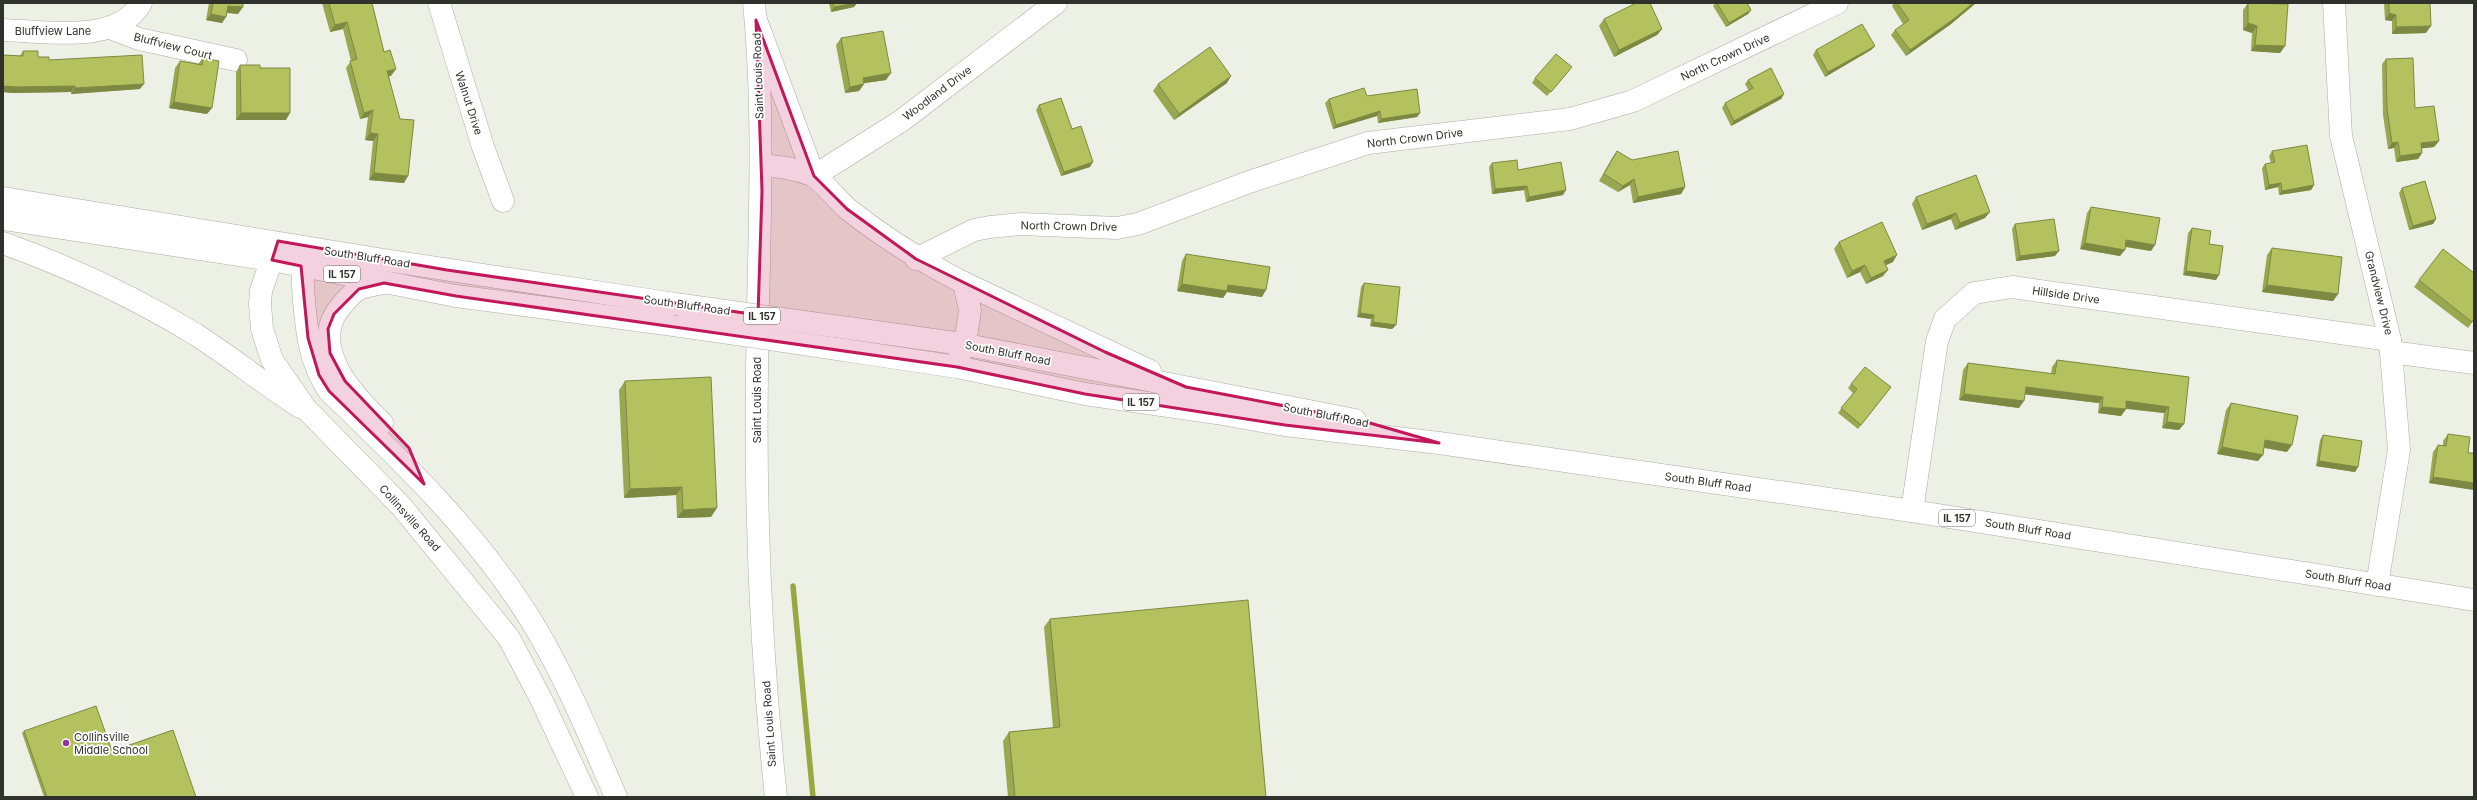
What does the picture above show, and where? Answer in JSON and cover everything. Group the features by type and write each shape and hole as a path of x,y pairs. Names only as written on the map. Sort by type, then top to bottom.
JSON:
{"main road":[{"name":"Bluffview Lane","path":"3,30 73,32 110,28 134,13 141,3"},
{"name":"Walnut Drive","path":"439,3 478,132 503,202"},
{"name":"Woodland Drive","path":"814,176 901,121 1056,3"},
{"name":"North Crown Drive","path":"916,258 974,230 990,227 1022,224 1117,228 1138,224 1250,182 1368,143 1570,119 1633,101 1837,3"},
{"name":"Grandview Drive","path":"2334,3 2341,136 2391,346 2398,450 2377,584"},
{"path":"755,12 814,176"},
{"name":"Saint Louis Road","path":"755,12 761,165 756,373 757,493 763,636 776,797"},
{"name":"Bluffview Court","path":"110,28 139,39 236,60"},
{"path":"761,165 796,169 814,176 847,209 916,258 1105,352 1199,391"},
{"name":"South Bluff Road","path":"3,198 303,256 675,304 962,344 1199,391 1363,421 1439,444"},
{"name":"South Bluff Road","path":"3,219 275,251"},
{"path":"3,243 87,276 144,304 196,335 256,379 312,415"},
{"name":"Collinsville Road","path":"275,251 261,291 260,315 266,344 272,360 312,415 401,506 509,638 542,701 587,797"},
{"path":"303,256 308,338 319,375 329,391 424,484 473,539 519,604 549,652 581,714 616,797"},
{"name":"South Bluff Road","path":"303,256 384,283 456,296 681,326 957,367 1085,394 1217,413 1285,425 1439,444 1912,511 2474,600"},
{"path":"384,283 359,289 346,300 334,314 328,329 330,353 345,381 370,411 409,448 424,484"},
{"path":"957,367 962,344 967,331 970,310 964,283"},
{"name":"Hillside Drive","path":"1912,511 1937,342 1945,318 1974,293 2012,287 2391,346 2474,363"},
{"path":"495,621 519,604"}],"highlighted area":[{"path":"756,20 814,176 847,209 916,259 1105,352 1186,387 1363,421 1439,443 1285,425 1085,394 957,367 456,296 384,283 359,289 334,314 328,329 330,353 345,381 409,448 424,484 329,391 319,375 308,338 301,266 272,260 278,241 447,270 758,315 762,191"}],"building":[{"path":"213,3 243,3 243,7 228,6 226,17 211,14"},
{"path":"329,3 372,3 384,52 390,50 396,69 387,71 400,119 414,120 408,176 374,173 378,134 370,133 373,110 364,113 350,61 357,59 347,22 335,25"},
{"path":"833,3 856,3 834,7"},
{"path":"1636,3 1650,3 1662,29 1619,50 1604,19"},
{"path":"1717,3 1747,3 1751,10 1729,23"},
{"path":"1897,3 1973,3 1955,18 1910,50 1895,30 1909,20"},
{"path":"2248,3 2288,4 2285,46 2255,45 2257,26 2248,23"},
{"path":"2389,3 2430,3 2431,26 2396,27 2396,15 2389,13"},
{"path":"1862,24 1875,46 1828,72 1816,50"},
{"path":"883,31 891,73 863,78 864,84 850,87 841,38"},
{"path":"1210,47 1231,76 1179,114 1158,84"},
{"path":"23,51 38,51 38,57 49,57 49,60 142,55 144,84 75,88 75,86 3,86 3,55 23,56"},
{"path":"1556,54 1572,67 1551,92 1535,78"},
{"path":"203,58 219,61 212,108 174,102 180,61 202,65"},
{"path":"2413,58 2415,108 2434,106 2439,141 2421,143 2422,153 2400,156 2398,142 2392,143 2387,109 2386,59"},
{"path":"240,65 260,65 260,68 290,68 290,113 241,113"},
{"path":"1771,68 1784,94 1734,121 1725,103 1753,88 1748,80"},
{"path":"1364,88 1367,96 1417,89 1420,113 1381,119 1380,111 1336,125 1329,99"},
{"path":"1061,98 1072,129 1081,126 1093,162 1064,172 1039,105"},
{"path":"2307,145 2314,185 2282,191 2281,183 2269,185 2265,164 2275,162 2272,151"},
{"path":"1617,151 1632,160 1678,151 1685,187 1638,197 1634,179 1623,186 1604,174"},
{"path":"1517,160 1518,170 1561,162 1566,190 1529,197 1527,186 1495,189 1492,163"},
{"path":"1976,175 1990,212 1960,223 1956,213 1927,224 1916,197"},
{"path":"2425,181 2436,219 2413,226 2402,188"},
{"path":"2091,207 2160,218 2155,245 2126,240 2125,250 2085,243"},
{"path":"2054,219 2059,251 2020,256 2015,224"},
{"path":"1882,222 1897,255 1884,261 1888,270 1871,278 1865,265 1852,271 1839,242"},
{"path":"2192,228 2211,231 2209,244 2223,246 2219,275 2186,271"},
{"path":"2272,248 2342,257 2338,294 2267,285"},
{"path":"2443,249 2474,273 2474,319 2472,322 2419,280"},
{"path":"1186,254 1270,267 1266,290 1228,285 1227,291 1182,284"},
{"path":"1364,283 1400,287 1396,325 1373,322 1374,315 1360,313"},
{"path":"2057,360 2189,377 2184,424 2167,422 2169,407 2126,401 2126,409 2102,407 2103,397 2026,387 2024,401 1964,394 1968,363 2055,374"},
{"path":"1865,367 1891,387 1861,425 1841,408 1857,389 1851,384"},
{"path":"711,377 717,508 683,510 682,487 630,489 625,381"},
{"path":"2231,403 2298,416 2292,445 2265,440 2263,455 2222,447"},
{"path":"2448,434 2470,437 2468,453 2474,453 2474,483 2433,477 2438,445 2446,446"},
{"path":"2323,435 2362,441 2358,467 2319,461"},
{"path":"1248,600 1266,797 1015,797 1009,732 1060,727 1050,619"},
{"name":"Collinsville Middle School","path":"96,706 112,751 173,730 196,797 47,797 24,731"}],"waterway":[{"path":"793,586 813,797"}],"place":[{"name":"Collinsville Middle School","path":"66,743"}]}
